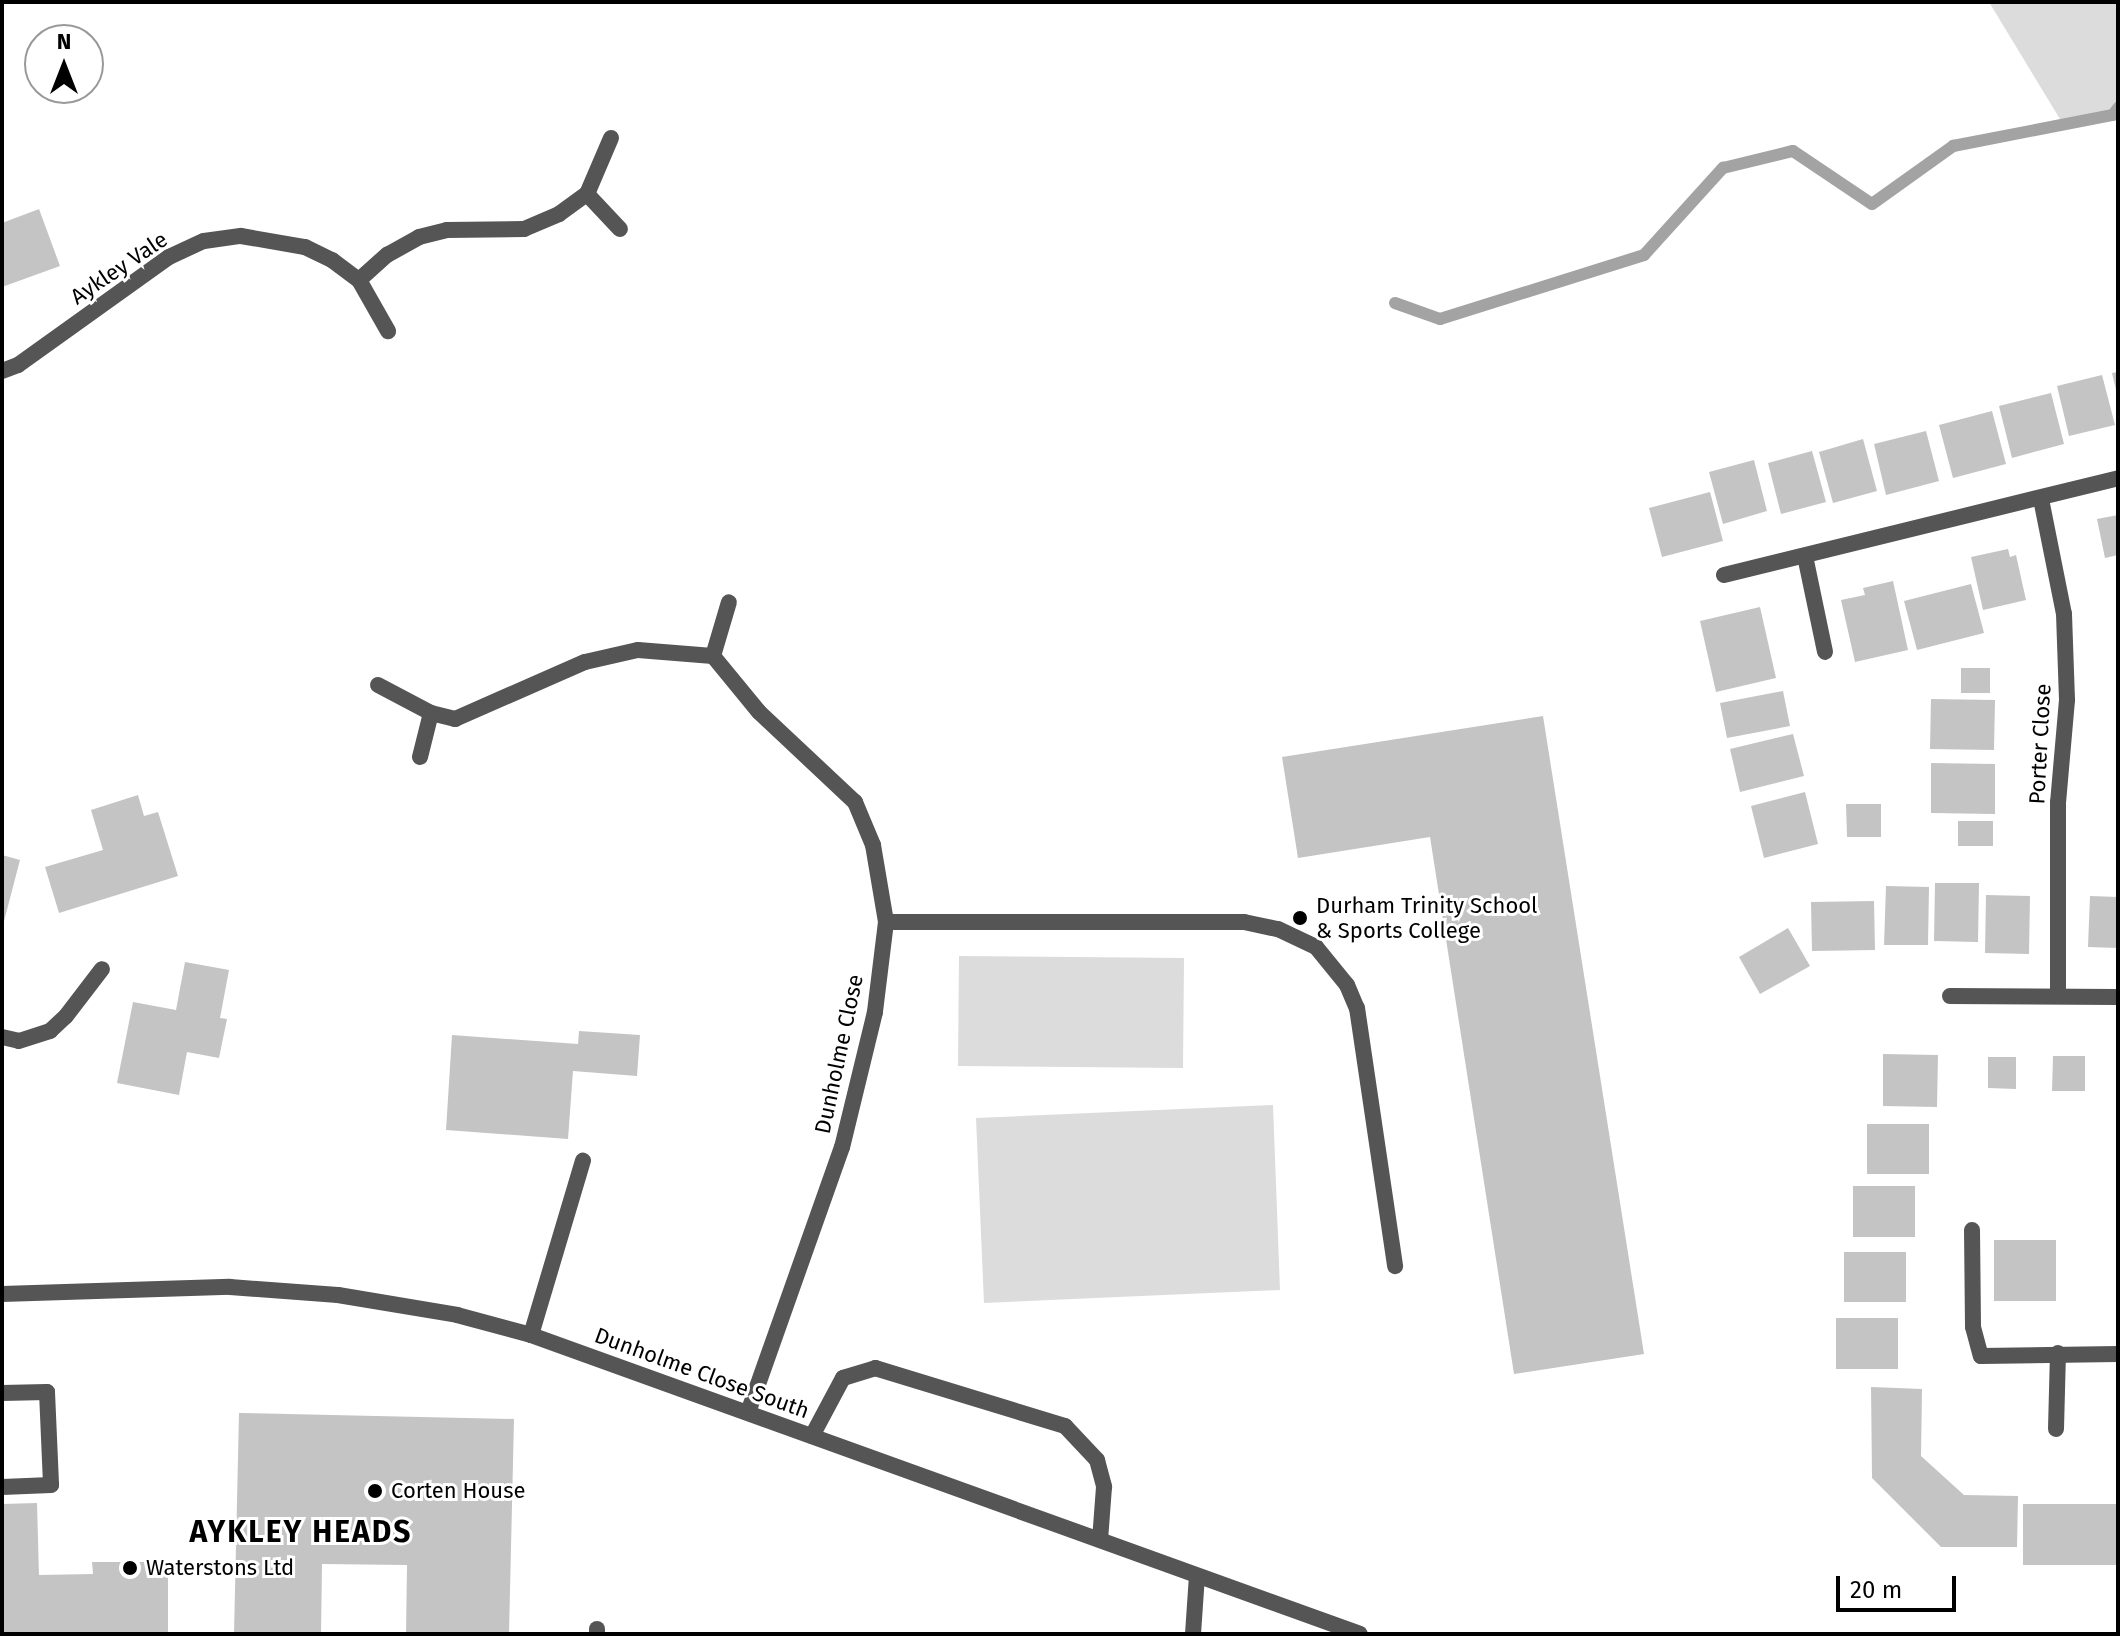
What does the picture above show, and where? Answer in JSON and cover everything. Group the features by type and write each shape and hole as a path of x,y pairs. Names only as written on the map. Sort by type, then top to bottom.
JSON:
{"street":[{"path":"359,280 387,255 419,237 447,230 524,229 559,214 587,194 611,138"},
{"path":"587,194 620,229"},
{"name":"Aykley Vale","path":"2,371 18,365 169,257 204,241 241,236 305,247 332,260 359,280 388,331"},
{"path":"1724,575 2118,478"},
{"name":"Porter Close","path":"2041,499 2064,614 2067,700 2058,802 2058,994"},
{"path":"1805,556 1825,652"},
{"path":"378,685 431,713 455,719 585,662 638,650 713,656 729,602"},
{"name":"Dunholme Close","path":"713,656 759,712 855,802 873,845 886,922 875,1012 842,1147 748,1413"},
{"path":"420,757 431,713"},
{"path":"886,922 1244,922 1278,929 1316,947 1347,985 1357,1008 1395,1266"},
{"path":"2,1037 19,1041 50,1031 102,969"},
{"path":"1950,996 2058,994 2118,997"},
{"path":"531,1335 583,1161"},
{"path":"1972,1230 1973,1327 1981,1356 2118,1354"},
{"name":"Dunholme Close South","path":"2,1294 230,1287 323,1294 457,1315 531,1335 1360,1634"},
{"path":"2056,1429 2058,1353"},
{"path":"812,1436 843,1378 875,1368 1065,1426 1097,1460 1104,1487 1100,1540"},
{"path":"2,1393 47,1392 51,1485 2,1487"},
{"path":"1193,1634 1197,1576"}],"shaded area":[{"path":"1989,2 2118,2 2118,108 2113,115 2063,124"},
{"path":"959,956 1184,958 1183,1068 958,1066"},
{"path":"1273,1105 1280,1290 984,1303 976,1118"}],"building":[{"path":"39,209 60,266 2,287 2,223"},
{"path":"2118,372 2118,394 2117,394 2112,373"},
{"path":"2102,375 2115,425 2069,436 2057,386"},
{"path":"2051,393 2064,444 2012,458 1999,406"},
{"path":"1992,411 2006,464 1953,478 1939,425"},
{"path":"1926,431 1939,481 1886,495 1874,444"},
{"path":"1863,439 1877,491 1833,503 1819,452"},
{"path":"1812,451 1826,502 1781,514 1768,463"},
{"path":"1754,460 1767,511 1723,524 1709,472"},
{"path":"1710,492 1723,541 1662,557 1649,508"},
{"path":"2118,515 2118,555 2105,558 2097,519"},
{"path":"2008,549 2010,557 2016,555 2026,600 1983,610 1971,557"},
{"path":"1893,581 1908,650 1855,662 1841,600 1865,595 1863,588"},
{"path":"1971,584 1984,633 1917,650 1904,601"},
{"path":"1760,607 1776,678 1716,692 1700,621"},
{"path":"1961,668 1990,668 1990,693 1961,693"},
{"path":"1783,691 1790,726 1727,738 1720,703"},
{"path":"1931,699 1995,700 1994,750 1930,749"},
{"path":"1543,716 1644,1354 1514,1374 1430,837 1298,858 1282,757"},
{"path":"1793,734 1804,776 1740,792 1730,749"},
{"path":"1931,763 1995,764 1995,814 1931,813"},
{"path":"1805,792 1818,844 1764,858 1751,806"},
{"path":"138,795 144,816 158,812 178,876 59,913 45,867 103,850 91,810"},
{"path":"1846,804 1881,804 1881,837 1847,837"},
{"path":"1958,821 1993,821 1993,846 1958,846"},
{"path":"2,855 20,860 3,925 2,925"},
{"path":"1935,883 1979,883 1978,942 1934,941"},
{"path":"1886,886 1929,887 1928,945 1884,945"},
{"path":"1986,895 2030,896 2029,954 1985,953"},
{"path":"2090,896 2118,897 2118,948 2088,947"},
{"path":"1874,901 1875,950 1812,951 1811,902"},
{"path":"1788,928 1810,966 1760,994 1739,957"},
{"path":"185,962 229,970 220,1018 227,1019 219,1058 187,1052 179,1095 117,1083 133,1002 176,1010"},
{"path":"579,1031 640,1035 637,1076 573,1071 568,1139 446,1130 452,1035 578,1044"},
{"path":"1883,1054 1938,1055 1937,1107 1883,1106"},
{"path":"2053,1056 2085,1056 2085,1091 2052,1091"},
{"path":"1988,1057 2016,1057 2016,1089 1988,1088"},
{"path":"1867,1124 1929,1124 1929,1174 1867,1174"},
{"path":"1853,1186 1915,1186 1915,1237 1853,1237"},
{"path":"1994,1240 2056,1240 2056,1301 1994,1301"},
{"path":"1844,1252 1906,1252 1906,1302 1844,1302"},
{"path":"1836,1318 1898,1318 1898,1369 1836,1369"},
{"path":"1871,1387 1922,1389 1921,1456 1964,1495 2018,1496 2017,1547 1941,1547 1872,1478"},
{"name":"Corten House","path":"239,1413 514,1419 509,1634 406,1634 407,1565 322,1564 321,1634 234,1634"},
{"name":"Waterstons Ltd","path":"37,1503 39,1575 93,1574 92,1562 168,1562 168,1634 2,1634 2,1504"},
{"path":"2023,1504 2118,1504 2118,1565 2023,1565"}],"waterway":[{"path":"1395,303 1440,319 1644,255 1723,168 1793,151 1872,204 1953,146 2113,115 2118,108"}],"place":[{"name":"Durham Trinity School & Sports College","path":"1300,918"},
{"name":"Corten House","path":"375,1491"},
{"name":"Waterstons Ltd","path":"130,1568"}],"district":[{"name":"AYKLEY HEADS","path":"301,1532"}]}
